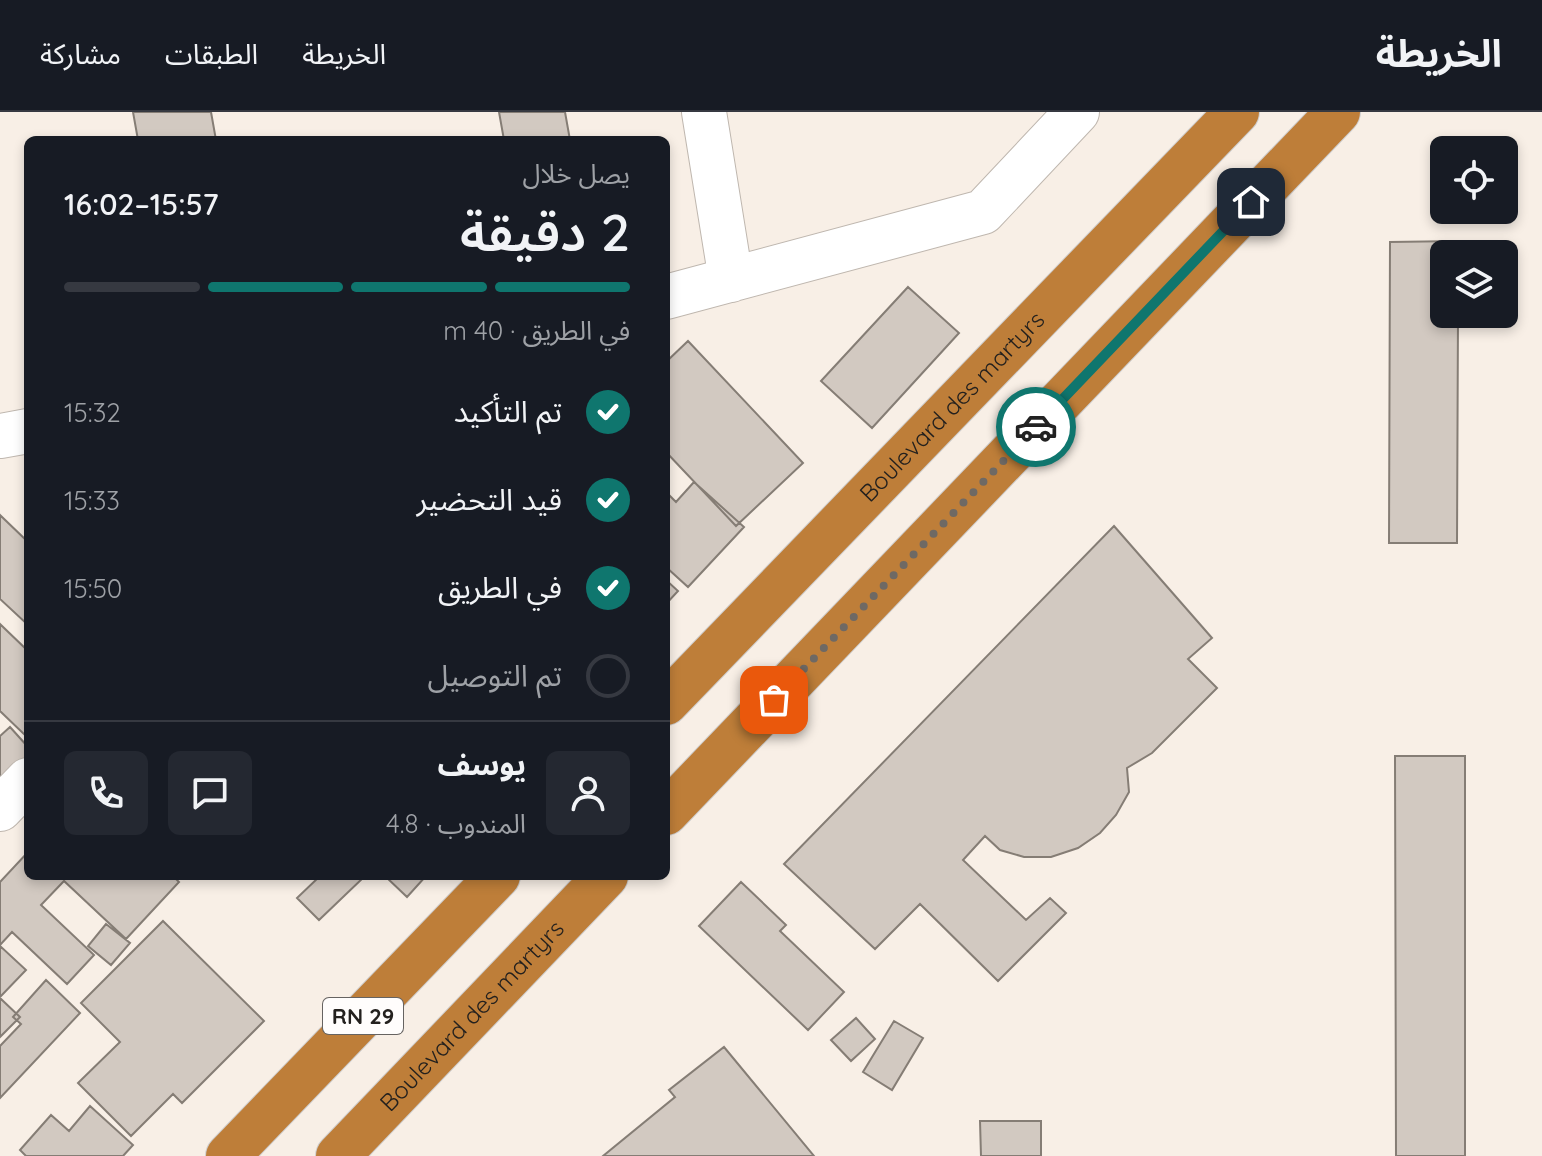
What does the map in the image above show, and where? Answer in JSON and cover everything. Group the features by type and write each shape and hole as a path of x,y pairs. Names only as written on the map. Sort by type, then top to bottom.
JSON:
{"highway":[{"name":"Boulevard des martyrs","path":"670,699 1237,112"},
{"path":"670,809 1338,112"},
{"name":"RN 29","path":"228,1156 494,880"},
{"name":"Boulevard des martyrs","path":"338,1156 602,880"}],"street":[{"path":"704,112 731,280"},
{"path":"670,296 983,212 1077,112"},
{"path":"0,436 24,432"},
{"path":"0,809 24,784"}],"building":[{"path":"133,112 211,112 215,136 137,136"},
{"path":"499,112 565,112 569,136 503,136"},
{"path":"1430,241 1430,328 1458,328 1457,543 1389,543 1390,242"},
{"path":"908,287 959,333 872,428 821,381"},
{"path":"688,341 803,463 736,526 670,456 670,358"},
{"path":"694,482 744,527 688,587 670,571 670,496 676,502"},
{"path":"0,515 24,538 24,621 0,599"},
{"path":"1114,526 1212,638 1188,659 1217,688 1152,753 1127,768 1129,792 1116,815 1100,833 1078,848 1051,857 1024,857 1000,850 985,836 963,860 1026,920 1050,898 1066,913 998,981 920,904 875,949 784,864"},
{"path":"670,584 678,591 670,600"},
{"path":"0,624 24,647 24,734 0,711"},
{"path":"10,727 24,743 24,767 0,781 0,736"},
{"path":"1395,756 1465,756 1465,1156 1396,1156"},
{"path":"24,856 24,880 179,882 126,939 64,881 41,905 94,955 67,984 12,932 0,945 0,882"},
{"path":"316,880 361,880 319,920 297,898"},
{"path":"389,880 422,880 407,897"},
{"path":"741,882 786,925 780,931 844,992 808,1030 699,926"},
{"path":"163,921 264,1021 182,1103 173,1094 131,1136 78,1083 120,1042 81,1003"},
{"path":"106,924 130,943 111,965 88,946"},
{"path":"0,946 26,970 0,997"},
{"path":"46,980 80,1013 0,1098 0,1046 21,1024 13,1017"},
{"path":"0,998 20,1017 0,1037"},
{"path":"856,1018 875,1039 851,1061 831,1040"},
{"path":"894,1021 923,1038 892,1090 863,1072"},
{"path":"724,1047 814,1156 603,1156 675,1097 669,1090"},
{"path":"90,1106 133,1145 123,1156 26,1156 20,1150 51,1115 69,1131"},
{"path":"980,1121 1041,1121 1041,1156 981,1156"}],"way so far":[{"path":"774,700 1036,427"}],"route":[{"path":"1036,427 1251,202"}]}
